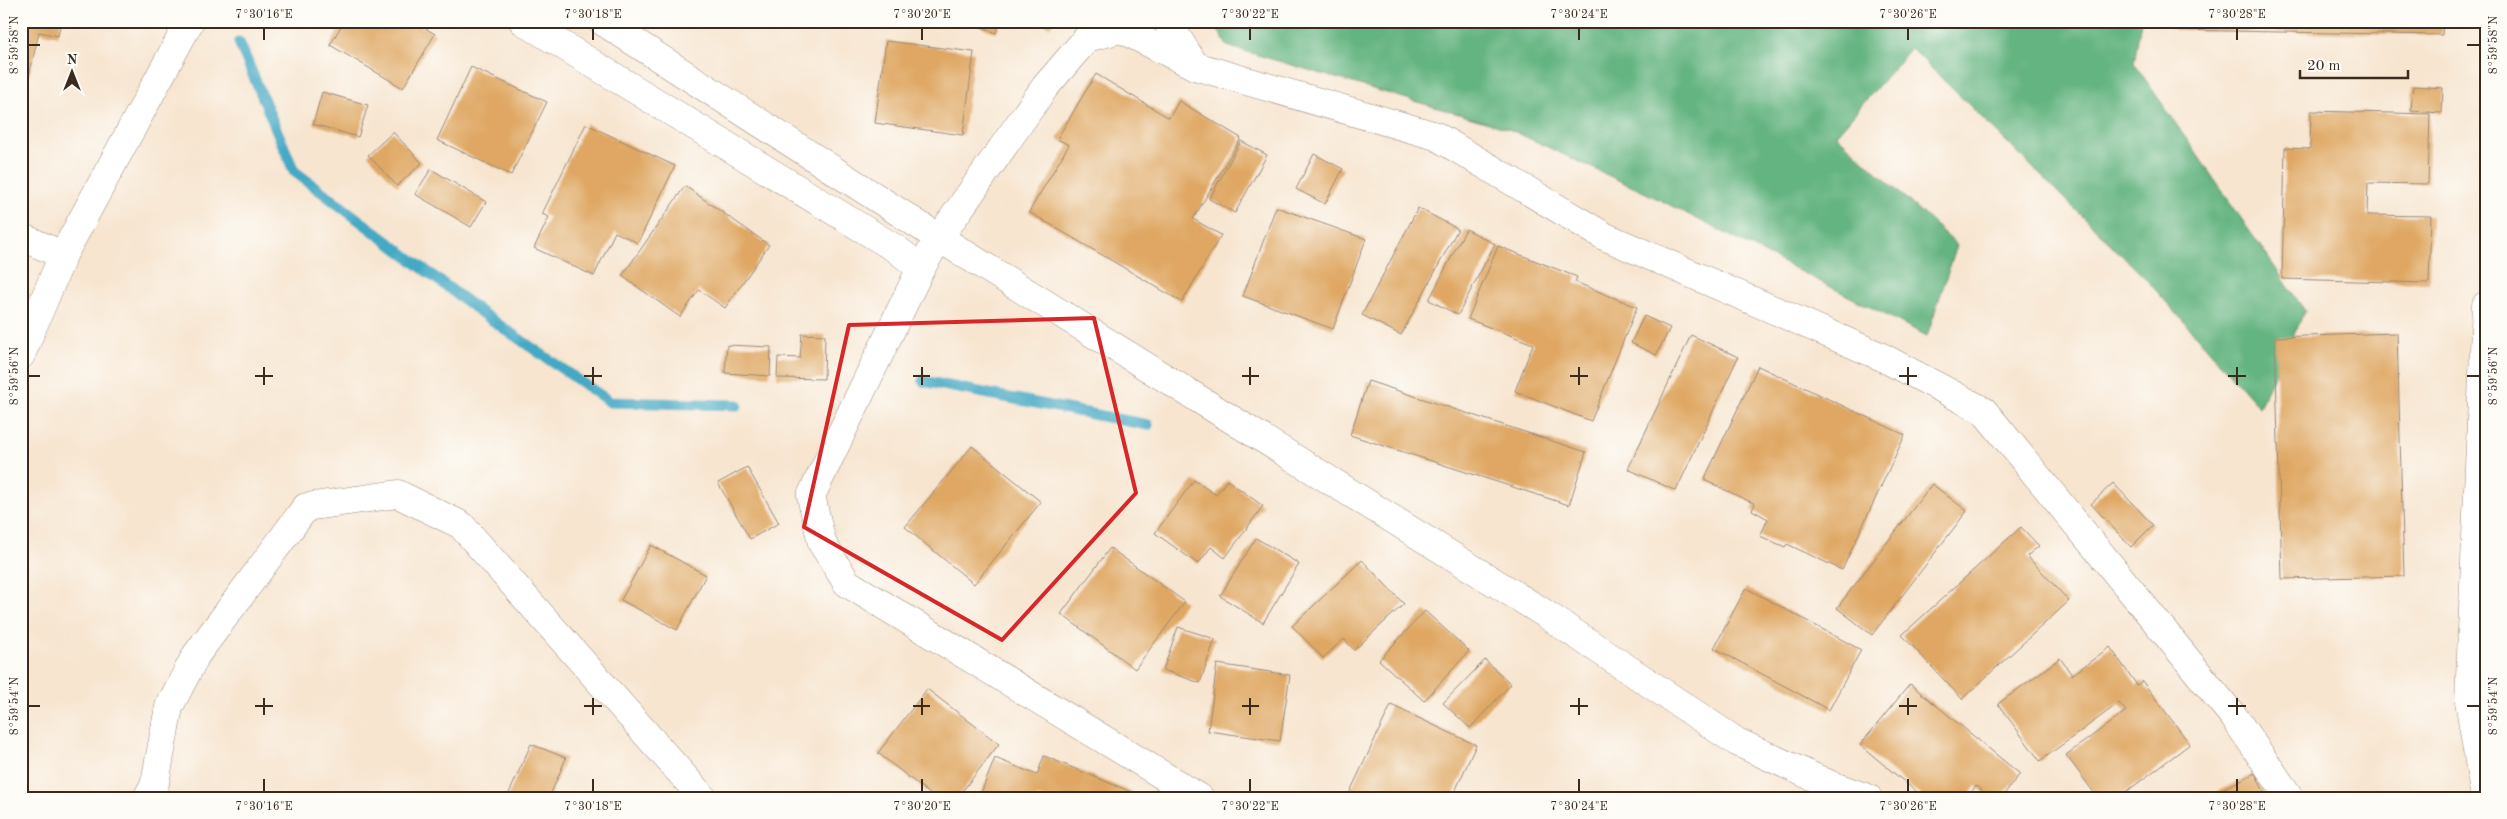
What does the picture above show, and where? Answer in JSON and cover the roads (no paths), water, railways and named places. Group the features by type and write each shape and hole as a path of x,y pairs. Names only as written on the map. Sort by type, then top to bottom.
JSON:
{"street":[{"path":"21,355 63,255 190,21"},
{"path":"523,21 896,249 921,268"},
{"path":"602,21 939,238 1544,613 1737,742 1833,786 1868,798"},
{"path":"1167,21 1195,66"},
{"path":"1200,798 847,583 822,543 810,496 921,268 939,238 1045,87 1087,38 1121,29 1195,66 1436,136 1604,236 1882,357 1984,411 2234,717 2290,798"},
{"path":"21,237 63,255"},
{"path":"2485,798 2469,701 2486,305"},
{"path":"147,798 155,783 169,707 196,656 306,507 398,494 461,524 703,798"}],"waterway":[{"path":"239,42 294,171 482,313 610,402 737,405"},
{"path":"923,381 1148,425"}]}
